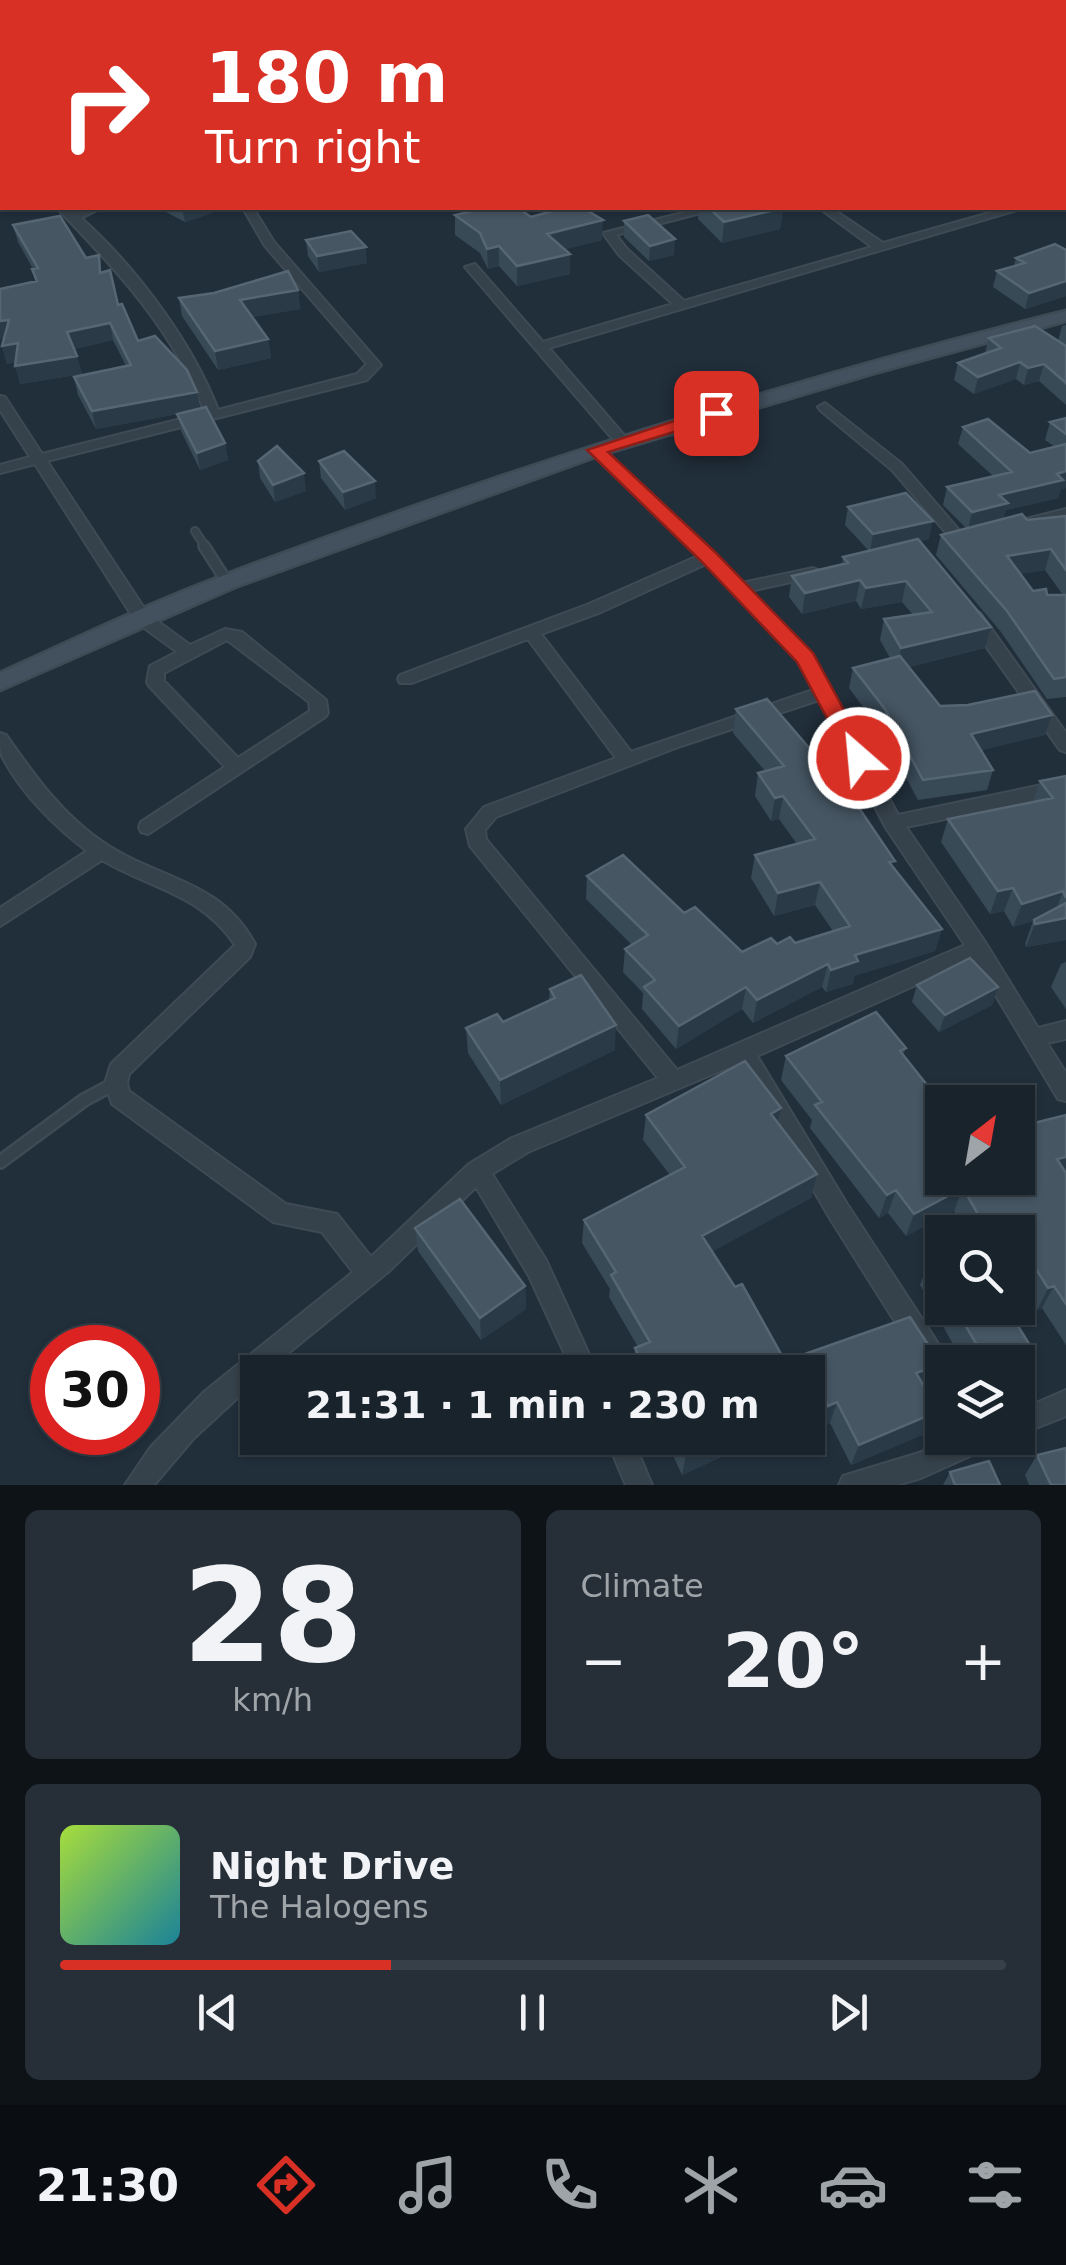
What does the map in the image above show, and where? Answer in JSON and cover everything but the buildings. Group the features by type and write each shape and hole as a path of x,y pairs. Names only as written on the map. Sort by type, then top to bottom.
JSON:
{"main road":[{"path":"0,682 227,582 622,441 1030,332 1066,316"}],"street":[{"path":"0,469 362,377 374,365 269,244 249,210"},
{"path":"682,306 623,252 609,233 706,210"},
{"path":"827,210 882,248"},
{"path":"543,346 1011,210"},
{"path":"69,212 148,300 201,381 212,413"},
{"path":"471,267 622,441"},
{"path":"0,400 142,618 189,653"},
{"path":"826,407 897,467 952,541 976,534"},
{"path":"596,450 708,556 805,658 893,823 978,948 1066,1092"},
{"path":"1012,527 1066,512"},
{"path":"406,679 595,608 708,556"},
{"path":"738,589 828,570"},
{"path":"968,609 1066,746"},
{"path":"531,632 627,760"},
{"path":"148,827 236,768 318,712 320,706 231,634 218,636 156,670 155,682 236,768"},
{"path":"673,1081 477,841 475,829 490,812 825,692"},
{"path":"0,739 58,817 101,851 180,884 217,912 245,944 243,951 120,1070 116,1083 120,1097 282,1214 330,1222 369,1273"},
{"path":"893,823 1066,788"},
{"path":"0,918 101,851"},
{"path":"138,1485 154,1462 248,1372 369,1273 477,1171 520,1144 744,1052 978,948"},
{"path":"1035,1037 1066,1030"},
{"path":"744,1052 839,1212 925,1346"},
{"path":"477,1171 520,1234 560,1310 578,1355"},
{"path":"1035,1416 1066,1403"},
{"path":"626,1455 639,1485"},
{"path":"852,1485 942,1455"}],"lane":[{"path":"195,531 227,582"},
{"path":"0,1162 84,1100 116,1083"}],"route":[{"path":"716,413 596,450 708,556 805,658 859,758"}]}
